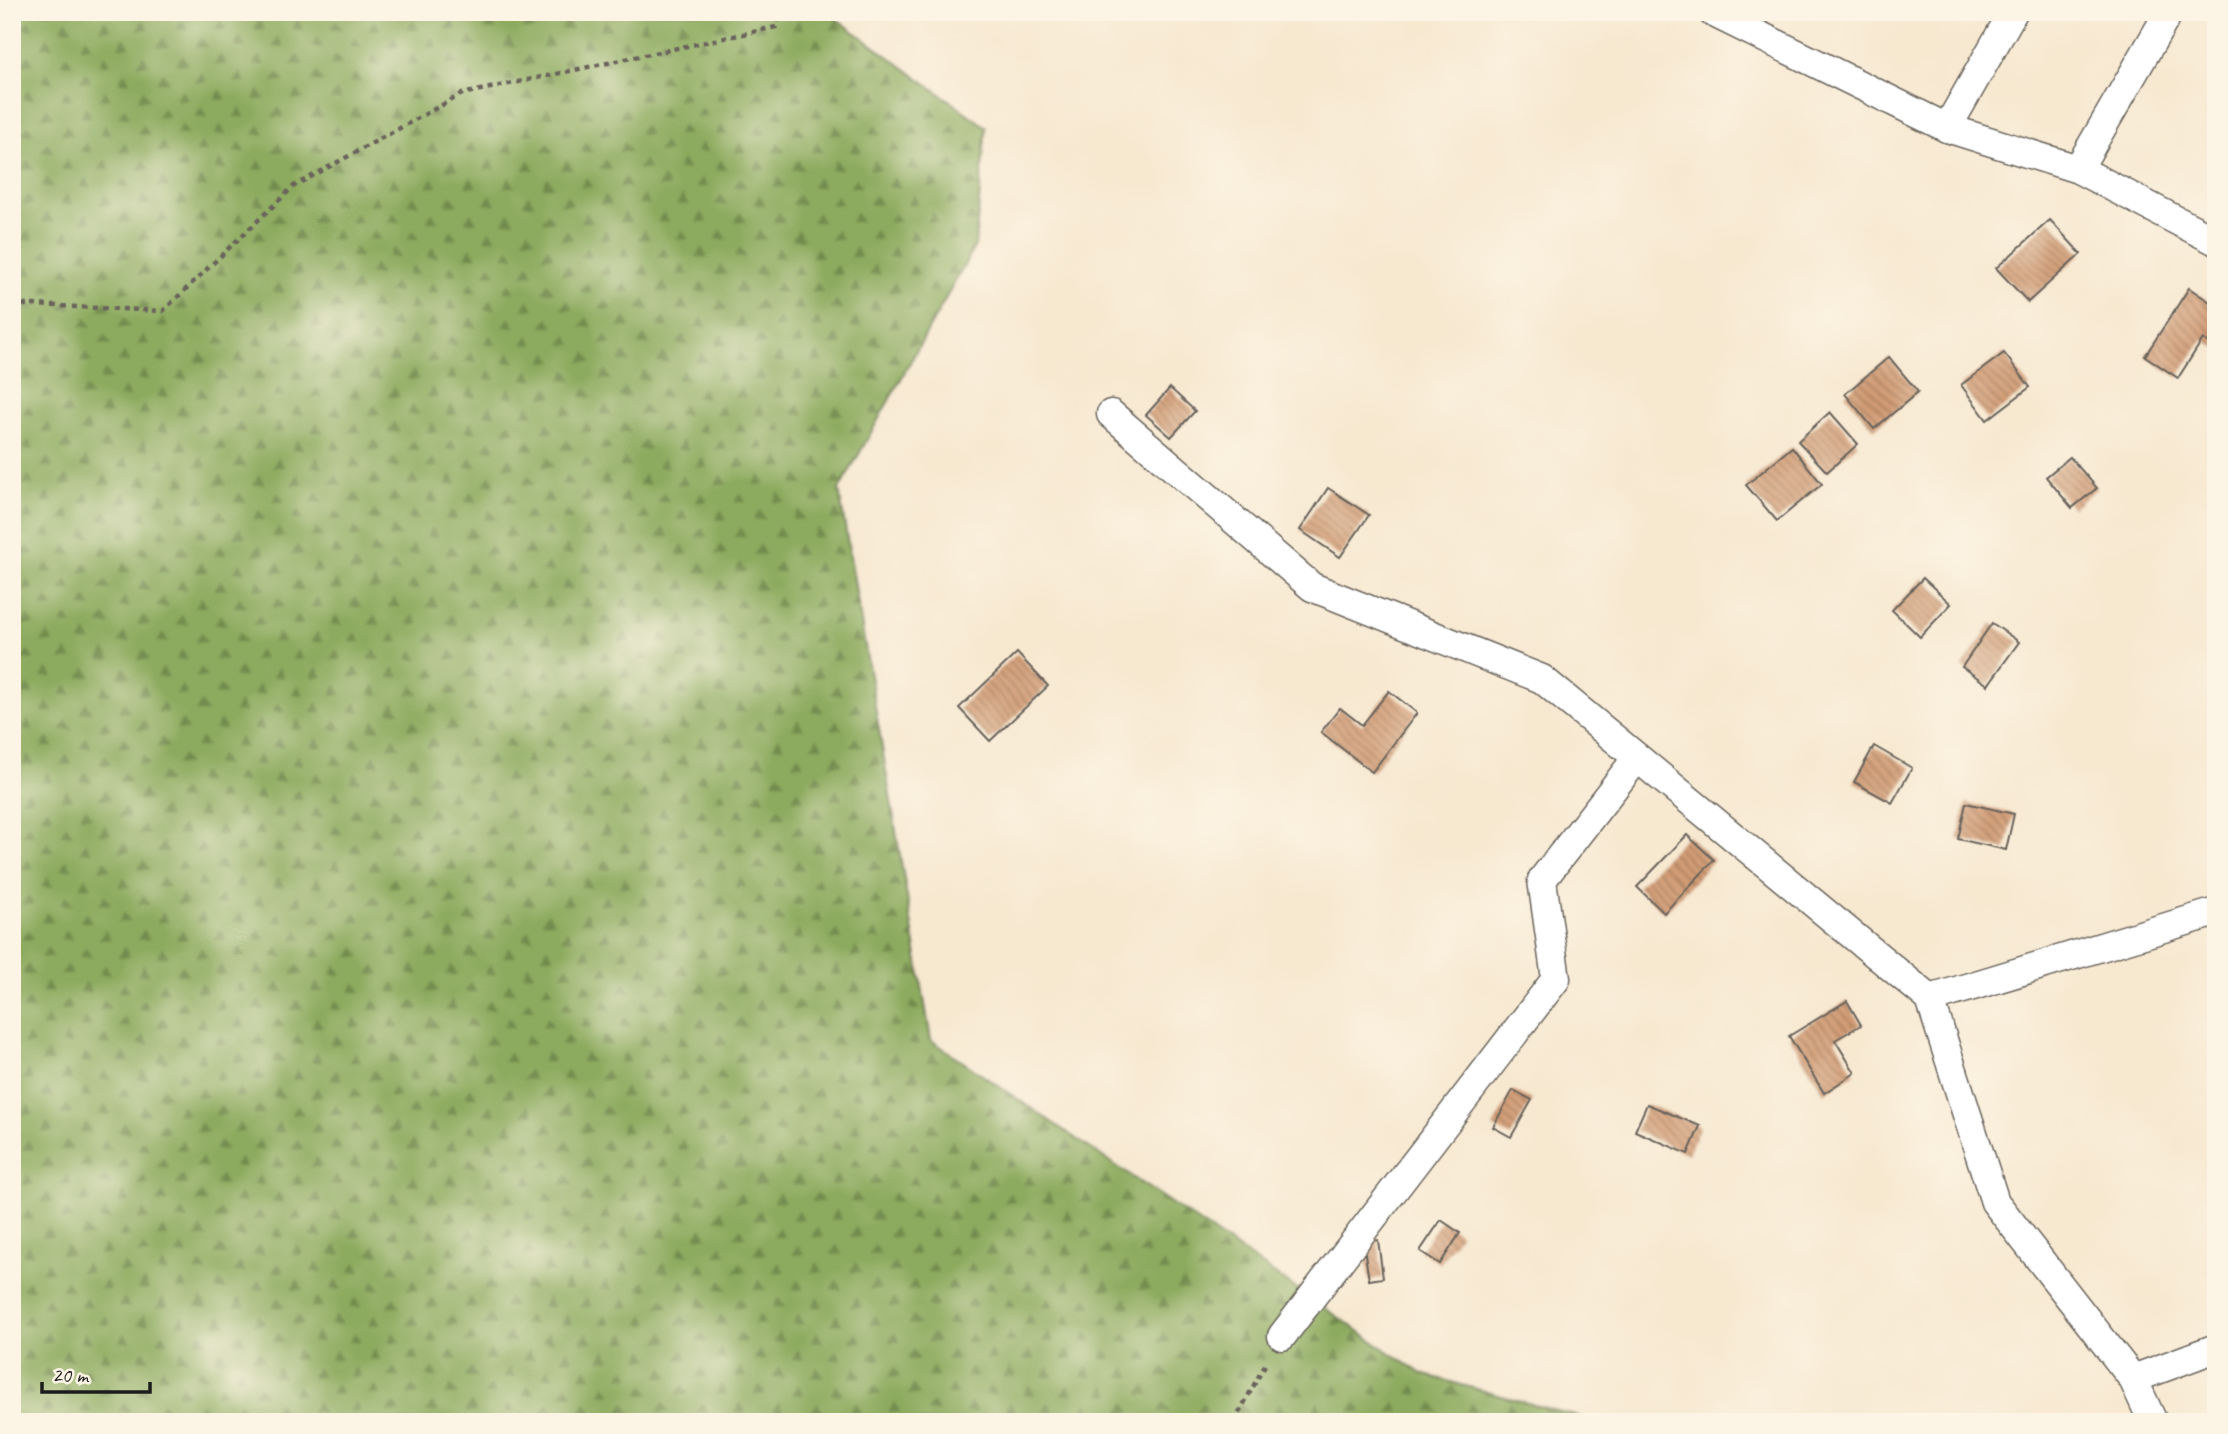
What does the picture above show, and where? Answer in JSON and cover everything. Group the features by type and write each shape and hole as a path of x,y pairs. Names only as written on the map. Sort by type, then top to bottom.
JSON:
{"street":[{"path":"1712,12 1947,128 2078,169 2216,241"},
{"path":"1947,128 2013,12"},
{"path":"2078,169 2168,12"},
{"path":"1111,414 1312,587 1542,680 1930,999 1995,1202 2133,1379 2153,1422"},
{"path":"1282,1336 1556,979 1542,880 1637,758"},
{"path":"1930,999 2216,912"},
{"path":"2133,1379 2216,1348"}],"path":[{"path":"12,304 163,311 294,186 462,94 776,27 779,12"},
{"path":"1234,1422 1282,1336"}],"green space":[{"path":"12,12 827,12 986,127 975,246 839,490 931,1040 1422,1374 1597,1422 12,1422"}],"building":[{"path":"2050,220 2081,254 2028,302 1996,268"},
{"path":"2189,288 2216,306 2216,348 2203,339 2178,378 2145,356"},
{"path":"2004,353 2030,387 1987,420 1961,385"},
{"path":"1889,357 1918,392 1874,429 1845,394"},
{"path":"1170,388 1195,411 1171,437 1146,415"},
{"path":"1830,412 1858,444 1827,472 1798,441"},
{"path":"1792,447 1822,484 1777,521 1746,485"},
{"path":"2070,457 2097,488 2072,508 2046,477"},
{"path":"1328,488 1369,515 1340,557 1300,530"},
{"path":"1923,578 1951,604 1920,637 1892,610"},
{"path":"1992,623 2019,642 1988,685 1962,667"},
{"path":"1017,653 1048,686 990,741 959,708"},
{"path":"1389,691 1417,713 1372,772 1321,732 1340,708 1362,725"},
{"path":"1874,746 1912,768 1892,803 1854,782"},
{"path":"1966,803 2014,814 2006,850 1958,839"},
{"path":"1687,835 1714,860 1664,913 1637,887"},
{"path":"1847,1001 1861,1025 1835,1040 1855,1073 1824,1093 1789,1036"},
{"path":"1513,1090 1532,1100 1511,1137 1493,1127"},
{"path":"1647,1104 1700,1126 1688,1154 1635,1131"},
{"path":"1441,1220 1460,1233 1440,1264 1420,1251"},
{"path":"1378,1240 1383,1278 1369,1280 1363,1242"}]}
